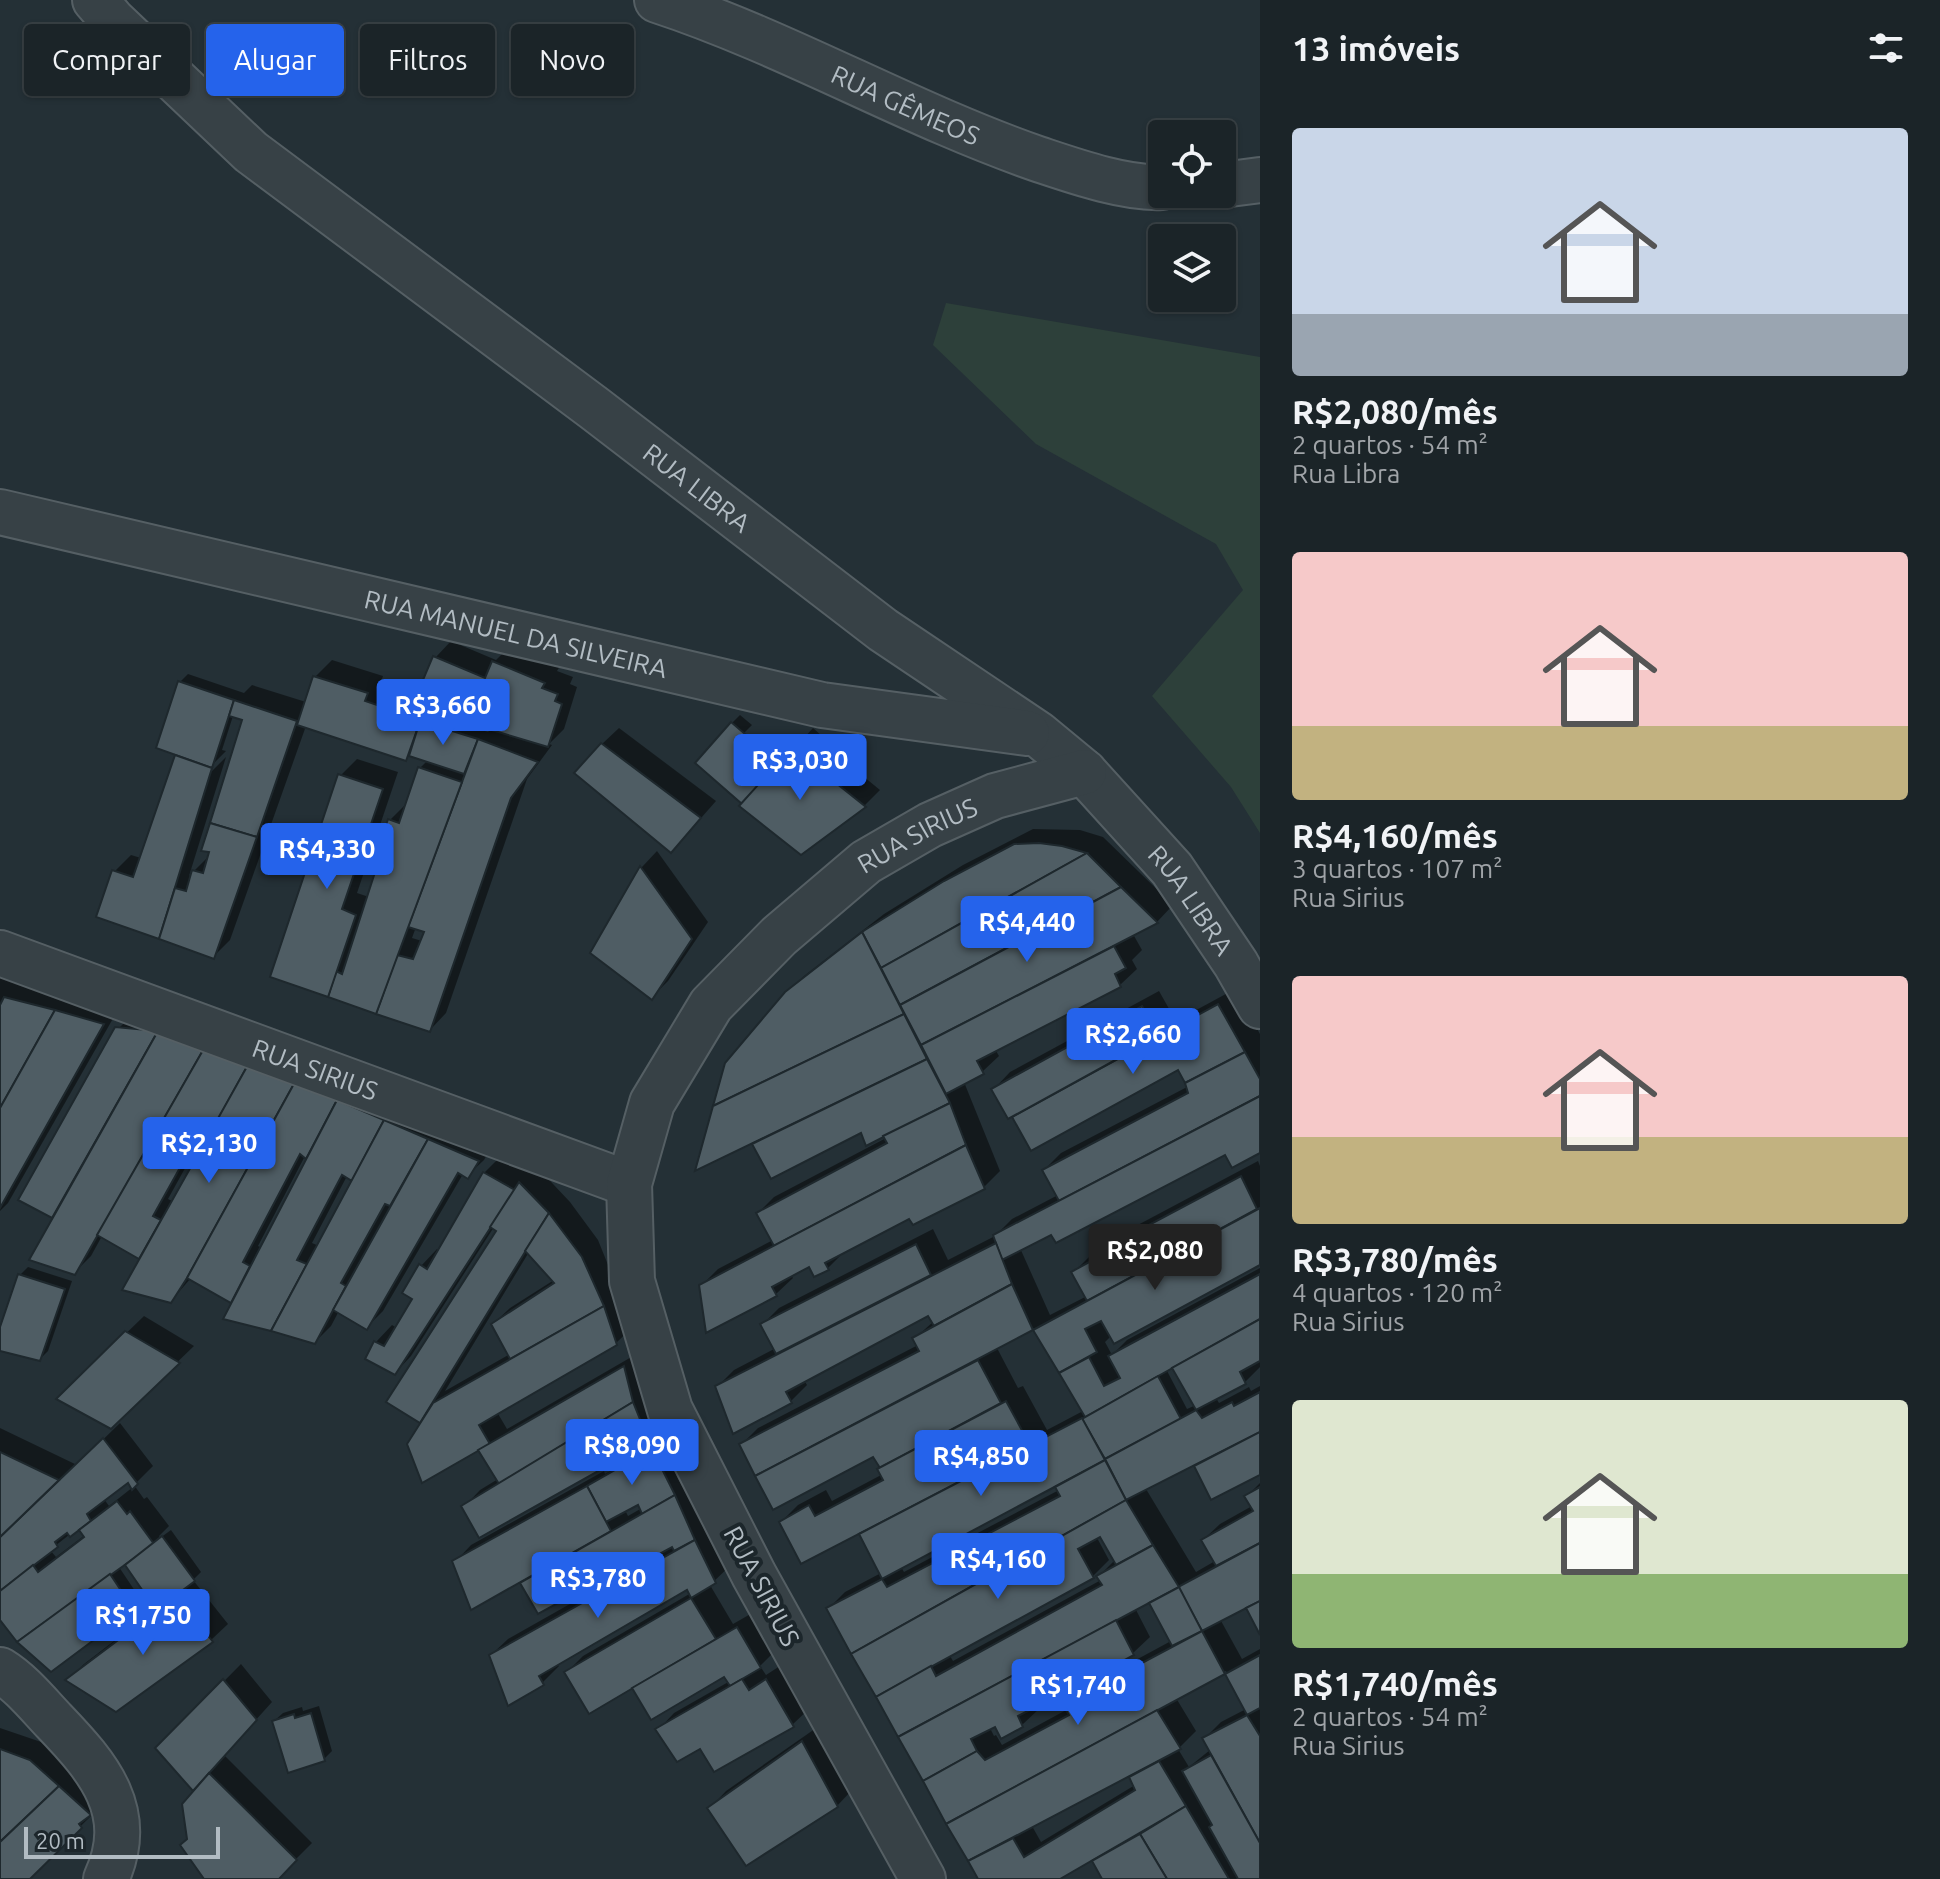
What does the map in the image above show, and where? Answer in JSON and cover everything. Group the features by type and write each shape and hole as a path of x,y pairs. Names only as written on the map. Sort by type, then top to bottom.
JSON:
{"street":[{"name":"RUA LIBRA","path":"95,0 113,21 251,152 594,408 883,630 1038,734 1084,772 1172,869 1236,964 1260,1006"},
{"name":"RUA GÊMEOS","path":"657,0 804,59 998,145 1085,175 1148,185"},
{"path":"1236,183 1260,180"},
{"name":"RUA MANUEL DA SILVEIRA","path":"0,512 822,705 1038,734"},
{"name":"RUA SIRIUS","path":"923,1879 754,1575 670,1410 632,1281 629,1184 652,1103 711,1005 779,936 866,862 930,825 995,796 1084,772"},
{"name":"RUA SIRIUS","path":"0,953 629,1184"},
{"path":"0,1670 15,1680 84,1752 105,1783 114,1804 118,1833 115,1861 106,1879"}],"green space":[{"path":"946,303 1260,357 1260,833 1231,787 1152,696 1243,590 1216,544 1036,444 933,345"}],"building":[{"path":"433,656 485,678 492,661 545,683 542,688 558,694 555,701 562,704 548,747 412,706"},
{"path":"313,676 368,693 365,701 383,707 386,698 424,710 406,761 297,725"},
{"path":"178,681 234,700 212,768 156,748"},
{"path":"234,700 297,721 257,837 210,823 242,720 229,716"},
{"path":"420,721 478,739 464,774 409,756"},
{"path":"731,722 745,734 738,742 771,771 742,804 695,763"},
{"path":"478,739 538,762 511,798 430,1032 376,1014 397,955 413,959 424,932 408,927"},
{"path":"601,743 701,818 671,853 574,773"},
{"path":"796,743 824,769 821,771 866,807 801,855 739,806"},
{"path":"175,755 212,768 159,939 96,917 112,870 133,877"},
{"path":"418,767 462,782 376,1014 328,997 336,971 342,974 377,866 373,864 388,819 399,823"},
{"path":"338,774 383,789 342,909 356,915 328,997 270,977"},
{"path":"210,823 257,837 214,959 159,939 175,888 186,891 192,870 203,873 209,852 201,851"},
{"path":"1039,843 1087,853 881,968 862,932 944,881 1014,844"},
{"path":"1087,853 1121,887 900,1005 881,968"},
{"path":"640,866 692,939 652,1000 590,953"},
{"path":"1121,887 1158,923 921,1045 900,1005"},
{"path":"862,932 904,1014 713,1106 725,1063 785,992"},
{"path":"1114,946 1126,968 1115,974 1121,987 977,1061 984,1074 946,1094 921,1045"},
{"path":"4,997 55,1010 0,1108 0,1005"},
{"path":"1218,1004 1245,1052 1185,1083 1178,1070 1031,1151 1012,1117"},
{"path":"1142,1006 1159,1036 1008,1119 991,1089"},
{"path":"55,1010 104,1024 0,1208 0,1108"},
{"path":"904,1014 927,1059 695,1171 713,1106"},
{"path":"115,1027 158,1031 52,1218 18,1200"},
{"path":"158,1031 206,1045 75,1275 29,1260"},
{"path":"206,1045 249,1063 211,1132 206,1129 189,1160 186,1157 153,1216 161,1220 139,1259 97,1235"},
{"path":"1245,1052 1260,1079 1260,1096 1059,1201 1042,1170 1188,1093 1185,1083"},
{"path":"927,1059 950,1103 866,1146 861,1133 771,1179 752,1144"},
{"path":"249,1063 295,1082 187,1278 171,1303 122,1290"},
{"path":"295,1082 337,1100 306,1159 300,1154 243,1262 250,1266 231,1303 187,1278"},
{"path":"1260,1096 1260,1153 1232,1168 1225,1155 1056,1243 1051,1235 1002,1260 993,1235"},
{"path":"337,1100 384,1120 352,1181 342,1175 297,1260 307,1264 271,1331 223,1319"},
{"path":"950,1103 966,1145 774,1246 756,1213 887,1143 883,1136"},
{"path":"384,1120 428,1139 390,1206 385,1204 341,1283 346,1286 315,1344 271,1331"},
{"path":"428,1139 479,1161 468,1179 458,1173 367,1330 333,1310"},
{"path":"966,1145 985,1189 913,1225 909,1219 825,1263 829,1270 814,1277 809,1267 772,1287 777,1296 706,1333 699,1285"},
{"path":"483,1172 515,1190 395,1375 365,1359 374,1341 384,1346 412,1299 402,1293 419,1264 427,1269"},
{"path":"1241,1176 1257,1209 1087,1301 1071,1272 1117,1247 1115,1243"},
{"path":"519,1182 549,1213 420,1423 386,1402 496,1231 490,1227"},
{"path":"1260,1208 1260,1265 1114,1344 1101,1321 1085,1329 1097,1352 1059,1373 1033,1330"},
{"path":"549,1213 582,1257 604,1306 510,1359 491,1324 554,1283 525,1251"},
{"path":"996,1243 1012,1284 934,1326 928,1316 786,1392 792,1403 733,1434 715,1386"},
{"path":"916,1244 931,1275 776,1354 760,1324"},
{"path":"18,1274 65,1289 40,1361 0,1351 0,1327"},
{"path":"1260,1274 1260,1319 1085,1417 1059,1373 1089,1357 1104,1386 1120,1378 1108,1356"},
{"path":"1012,1284 1033,1330 755,1476 739,1444 919,1351 912,1338"},
{"path":"604,1306 617,1345 479,1425 490,1444 422,1483 407,1444 433,1403"},
{"path":"1260,1319 1260,1361 1240,1372 1246,1384 1196,1410 1172,1368"},
{"path":"125,1331 180,1363 111,1429 56,1399"},
{"path":"978,1360 1001,1403 880,1468 873,1457 773,1510 755,1476"},
{"path":"624,1366 633,1402 499,1484 478,1450"},
{"path":"1158,1376 1181,1419 1105,1459 1082,1419"},
{"path":"1260,1392 1260,1432 1126,1500 1105,1459 1196,1410 1202,1418"},
{"path":"1006,1401 1030,1445 801,1564 779,1522 809,1505 815,1516 883,1480 877,1469"},
{"path":"633,1402 652,1449 630,1461 627,1455 479,1538 461,1506"},
{"path":"1082,1418 1105,1460 882,1579 859,1534"},
{"path":"1260,1432 1260,1475 1211,1500 1194,1466"},
{"path":"103,1438 138,1484 132,1490 128,1483 87,1514 91,1521 70,1537 67,1533 55,1542 58,1547 0,1591 0,1537"},
{"path":"652,1449 675,1495 642,1514 638,1505 606,1522 587,1486"},
{"path":"0,1452 59,1480 0,1537"},
{"path":"1105,1460 1126,1500 851,1654 826,1608 882,1579 887,1587 1060,1496 1055,1487"},
{"path":"587,1486 611,1531 471,1610 452,1561"},
{"path":"1260,1487 1260,1543 1216,1566 1201,1540 1253,1511 1244,1496"},
{"path":"675,1495 695,1540 674,1551 672,1547 628,1571 626,1566 538,1614 520,1583"},
{"path":"1126,1500 1153,1545 1116,1565 1100,1537 1078,1549 1094,1578 876,1697 851,1654"},
{"path":"117,1501 127,1514 130,1511 154,1544 17,1642 0,1620 0,1591 33,1565 38,1572 84,1537 79,1530"},
{"path":"162,1536 195,1581 156,1610 125,1565"},
{"path":"695,1540 716,1583 691,1598 687,1590 539,1676 544,1685 508,1706 489,1655"},
{"path":"1260,1543 1260,1601 1202,1631 1178,1587"},
{"path":"1153,1545 1179,1587 898,1737 876,1697 931,1666 936,1676 1102,1585 1096,1576"},
{"path":"110,1574 134,1610 51,1672 17,1642"},
{"path":"1179,1587 1202,1631 1172,1646 1149,1603"},
{"path":"177,1596 213,1642 116,1712 65,1680"},
{"path":"691,1598 716,1639 589,1714 564,1672"},
{"path":"1260,1601 1260,1635 1246,1608"},
{"path":"1116,1620 1134,1655 1075,1687 1080,1696 1057,1709 1051,1699 1018,1716 1023,1727 1001,1739 995,1727 971,1739 977,1751 923,1781 898,1737"},
{"path":"737,1627 761,1668 730,1686 724,1677 651,1720 632,1688"},
{"path":"1202,1631 1225,1674 946,1824 923,1781 977,1751 985,1760 1069,1715 1063,1705"},
{"path":"1260,1655 1260,1708 1247,1715 1225,1674"},
{"path":"223,1679 257,1720 193,1791 155,1748"},
{"path":"742,1679 749,1690 766,1679 794,1727 714,1772 700,1749 677,1762 655,1729"},
{"path":"1157,1710 1181,1749 968,1861 946,1824"},
{"path":"311,1713 325,1761 288,1773 272,1721 294,1714 295,1718"},
{"path":"1247,1715 1260,1736 1260,1843 1202,1738"},
{"path":"802,1741 838,1807 746,1866 707,1808"},
{"path":"0,1749 30,1760 59,1786 0,1842"},
{"path":"1211,1755 1260,1843 1260,1879 1238,1879 1182,1771"},
{"path":"1159,1761 1186,1806 1060,1879 978,1879 968,1861 1013,1838 1024,1857 1135,1790 1129,1777"},
{"path":"209,1773 297,1860 279,1879 204,1879 180,1845 187,1839 182,1804"},
{"path":"59,1786 91,1815 79,1824 82,1828 30,1879 0,1879 0,1842"},
{"path":"1186,1806 1229,1879 1167,1879 1140,1834"},
{"path":"1140,1834 1167,1879 1102,1879 1092,1861"}]}
